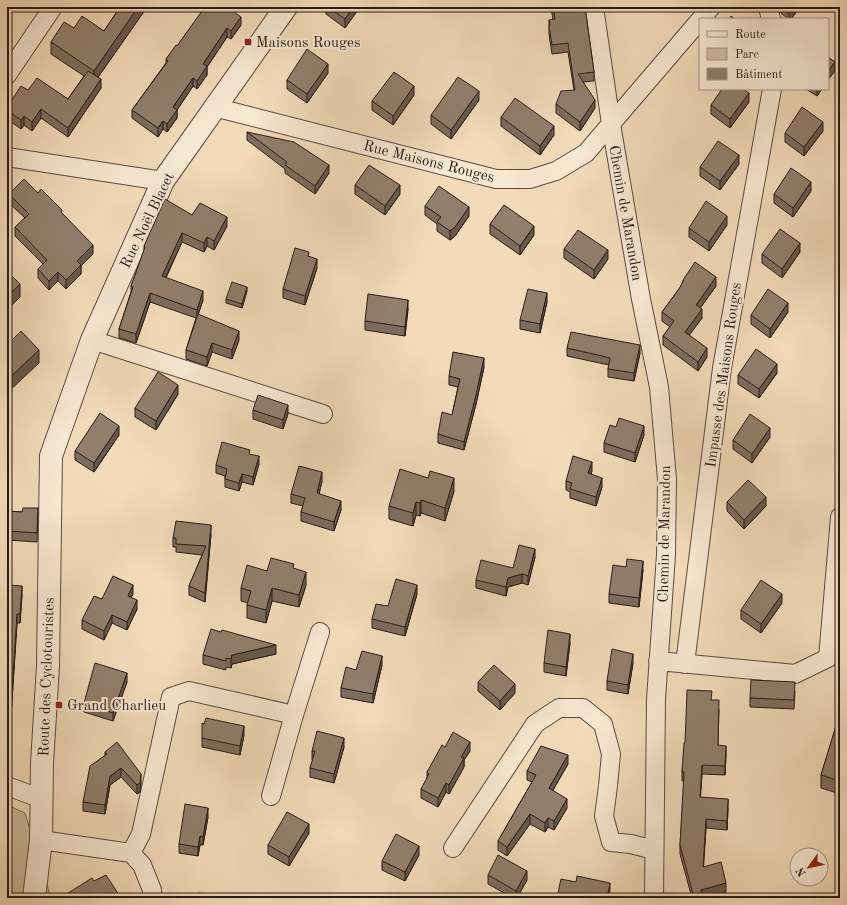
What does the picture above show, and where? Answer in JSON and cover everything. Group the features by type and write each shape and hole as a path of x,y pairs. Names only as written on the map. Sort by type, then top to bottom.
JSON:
{"street":[{"path":"7,75 53,7"},
{"name":"Rue Noël Blacet","path":"51,456 92,340 163,180 286,7"},
{"name":"Chemin de Marandon","path":"594,7 611,124 641,299 659,387 667,479 666,555 656,699 654,898"},
{"name":"Rue Maisons Rouges","path":"701,18 711,7"},
{"path":"768,7 771,18"},
{"name":"Rue Maisons Rouges","path":"214,107 496,179 530,179 556,171 586,153 699,20"},
{"name":"Impasse des Maisons Rouges","path":"685,664 722,368 772,90"},
{"path":"7,157 163,180"},
{"path":"92,340 323,414"},
{"name":"Route des Cyclotouristes","path":"34,898 41,840 42,763 48,666 51,456"},
{"path":"658,661 795,674 828,658 840,517"},
{"path":"271,796 320,632"},
{"path":"131,853 141,834 171,697 189,692 294,715"},
{"path":"453,848 534,724 559,708 583,708 603,724 611,754 604,816 611,842 631,844 654,850"},
{"path":"7,786 42,799"},
{"path":"41,840 131,853 142,865 152,890 152,898"}],"green space":[{"path":"7,805 25,813 51,898 7,898"}],"building":[{"path":"120,7 138,7 94,71 51,42 64,22 74,28 82,16 104,31"},
{"path":"202,7 227,7 241,17 231,31 227,28 203,64 207,66 197,81 193,78 173,107 177,110 167,124 163,121 158,128 132,110 168,61 166,59 202,11"},
{"path":"328,7 353,7 345,19"},
{"path":"553,7 585,7 594,72 578,74 595,100 580,122 556,104 561,91 575,90 568,43 552,45 549,20 555,19"},
{"path":"307,49 328,64 307,94 287,80"},
{"path":"829,58 835,62 829,70"},
{"path":"88,71 101,79 68,128 41,109 32,122 24,116 21,120 7,110 7,107 21,86 28,90 37,78 68,99"},
{"path":"394,72 414,86 393,116 372,101"},
{"path":"458,77 479,91 451,130 431,115"},
{"path":"721,90 744,90 749,93 730,119 711,105"},
{"path":"515,98 554,126 540,146 501,117"},
{"path":"802,107 823,122 804,147 785,133"},
{"path":"247,132 294,142 329,165 315,186 285,165 287,162"},
{"path":"718,141 739,155 720,181 700,167"},
{"path":"369,165 400,185 385,206 355,185"},
{"path":"791,168 811,182 793,208 774,194"},
{"path":"24,179 38,193 41,189 93,245 77,261 81,265 66,280 58,272 49,281 38,269 47,260 15,227 29,214 9,194"},
{"path":"439,186 469,207 455,227 450,231 437,222 441,217 425,206"},
{"path":"165,199 192,215 200,203 227,217 214,241 207,237 204,243 182,233 162,276 203,291 197,310 150,293 136,334 119,329 133,287 131,286 145,247 144,246"},
{"path":"706,201 727,216 709,242 689,228"},
{"path":"504,205 534,226 520,246 490,224"},
{"path":"780,229 800,243 782,269 762,254"},
{"path":"578,230 608,250 594,270 564,249"},
{"path":"295,248 309,252 308,256 317,259 305,296 283,289"},
{"path":"695,262 716,277 696,305 702,309 685,332 707,348 698,362 663,336 674,321 662,312 679,289"},
{"path":"7,271 20,284 7,297"},
{"path":"232,282 247,287 242,304 226,299"},
{"path":"528,289 547,293 540,324 520,320"},
{"path":"768,289 788,303 770,329 751,315"},
{"path":"368,294 408,300 405,327 365,321"},
{"path":"198,314 239,331 232,350 212,343 207,357 186,350"},
{"path":"21,331 39,350 7,380 7,345"},
{"path":"571,332 640,345 634,373 608,369 610,358 567,348"},
{"path":"756,349 777,364 759,389 738,375"},
{"path":"453,352 484,358 464,442 438,434 442,412 452,415 460,379 449,376"},
{"path":"158,372 178,385 156,421 135,408"},
{"path":"258,395 288,405 283,420 253,410"},
{"path":"100,413 119,426 94,463 75,451"},
{"path":"750,414 770,428 752,454 733,440"},
{"path":"619,418 644,426 635,453 604,443 610,425 616,427"},
{"path":"222,442 250,450 249,454 259,456 253,477 242,474 239,483 225,479 227,469 216,465"},
{"path":"573,456 592,462 588,473 602,478 596,497 570,489 572,483 566,481"},
{"path":"299,466 322,472 317,493 341,501 334,522 301,512 305,498 291,494"},
{"path":"400,469 428,478 430,471 454,478 445,508 421,500 420,503 416,502 413,513 389,506"},
{"path":"748,480 766,497 744,520 727,502"},
{"path":"23,508 38,508 37,533 7,531 7,511 22,512"},
{"path":"176,521 211,525 205,593 189,586 206,546 176,544 176,538 173,538"},
{"path":"519,545 535,549 528,576 522,574 508,578 506,587 476,580 481,560 513,568"},
{"path":"271,558 294,564 293,568 306,572 299,595 272,588 266,610 247,605 251,591 241,588 247,565 267,571"},
{"path":"627,559 643,561 639,598 609,594 613,565 626,567"},
{"path":"113,576 133,585 128,596 137,600 127,622 112,615 104,631 82,620 94,596 102,599"},
{"path":"396,579 417,585 405,627 372,619 376,604 388,606"},
{"path":"761,580 782,594 761,624 741,610"},
{"path":"7,585 22,586 20,614 17,614 9,738 7,738"},
{"path":"211,629 221,632 222,630 276,645 232,655 231,659 226,658 226,661 203,655"},
{"path":"548,630 570,634 566,667 544,663"},
{"path":"612,649 633,654 628,685 607,681"},
{"path":"362,651 382,656 373,694 341,688 346,667 356,670"},
{"path":"95,663 127,673 113,713 84,703"},
{"path":"494,665 515,684 500,701 478,682"},
{"path":"751,680 795,682 794,700 750,698"},
{"path":"687,690 712,691 711,700 719,700 718,745 726,746 725,766 702,765 700,797 728,799 727,821 706,819 703,867 721,862 726,883 701,890 701,898 694,898 680,845 684,772 682,772 685,743"},
{"path":"840,713 840,781 821,775"},
{"path":"206,718 244,726 240,746 202,738 202,723 204,724"},
{"path":"317,731 344,738 334,774 310,768 315,751 312,751"},
{"path":"453,732 470,742 461,757 464,758 449,785 446,783 438,798 421,789 429,774 427,772 442,745 445,747"},
{"path":"117,742 141,774 140,783 137,785 121,768 110,776 105,805 83,802 90,766 107,754 105,752"},
{"path":"541,746 568,755 549,788 567,799 554,821 548,818 545,823 530,814 507,847 498,841 536,775 527,771"},
{"path":"185,804 208,808 203,837 200,836 198,847 179,844"},
{"path":"287,812 309,824 289,857 268,845"},
{"path":"396,834 419,846 405,872 382,861"},
{"path":"498,855 527,871 516,891 488,875"},
{"path":"106,875 119,895 117,896 118,898 67,898 65,895 92,878 94,881"},
{"path":"577,876 610,883 607,898 557,898 561,879 576,882"},
{"path":"199,893 216,896 215,898 198,898"}],"place":[{"name":"Maisons Rouges","path":"248,42"},
{"name":"Grand Charlieu","path":"59,705"}]}
